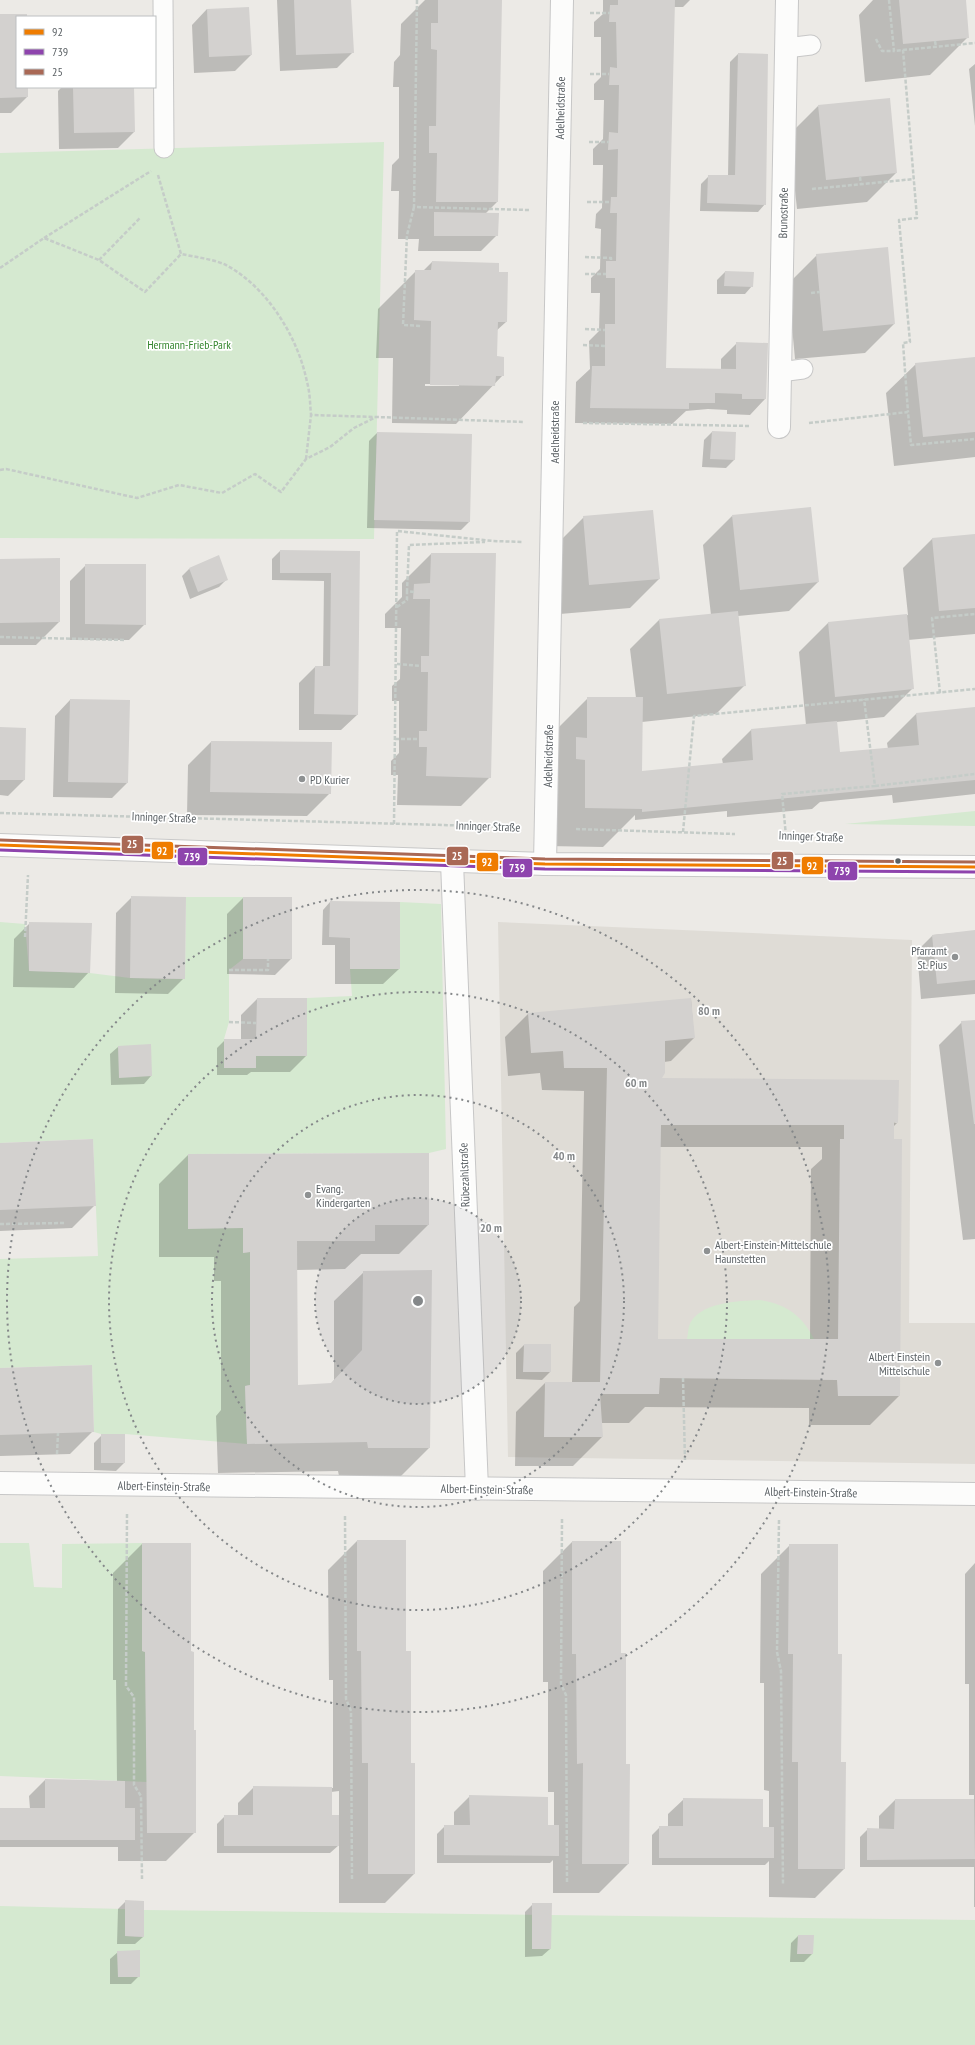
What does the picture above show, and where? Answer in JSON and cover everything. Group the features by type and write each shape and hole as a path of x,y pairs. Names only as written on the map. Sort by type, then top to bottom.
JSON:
{"street":[{"name":"Adelheidstraße","path":"545,864 547,828 562,0"},
{"name":"Brunostraße","path":"779,426 788,0"},
{"path":"0,845 452,862 975,867"},
{"name":"Rübezahlstraße","path":"452,862 477,1489"},
{"name":"Albert-Einstein-Straße","path":"0,1483 127,1486 975,1494"}],"lane":[{"path":"163,0 164,148"},
{"path":"786,48 812,45"},
{"path":"780,372 803,369"}],"path":[{"path":"417,0 414,207 407,235 403,324 422,326"},
{"path":"889,0 894,50"},
{"path":"876,39 882,51 975,43"},
{"path":"934,41 936,47"},
{"path":"903,50 918,218 899,220 910,342 903,343 911,445 975,439"},
{"path":"0,268 44,238 156,167 164,148"},
{"path":"156,167 181,254"},
{"path":"860,177 861,184"},
{"path":"783,191 914,179"},
{"path":"414,207 558,210"},
{"path":"99,260 140,218"},
{"path":"44,238 99,260 145,292 181,254"},
{"path":"181,254 225,265 246,280 268,300 289,330 307,381 311,415 306,459"},
{"path":"311,415 554,422 779,426 908,412"},
{"path":"0,470 6,469 137,498 179,485 222,493 255,474 281,492 306,459 330,447 354,428 376,417"},
{"path":"394,824 397,531 493,541"},
{"path":"397,607 407,600 409,545 493,541 552,542"},
{"path":"407,591 414,592"},
{"path":"940,693 932,618 975,614"},
{"path":"0,637 126,640"},
{"path":"396,664 421,666"},
{"path":"683,832 694,716 975,689"},
{"path":"864,699 875,786"},
{"path":"395,738 419,739"},
{"path":"786,836 782,794 875,786 975,774"},
{"name":"Inninger Straße","path":"0,813 738,834"},
{"name":"Inninger Straße","path":"778,835 794,836"},
{"path":"24,937 28,872"},
{"path":"229,970 268,970 268,959"},
{"path":"229,1022 256,1023"},
{"path":"0,1224 66,1222"},
{"path":"683,1378 685,1491"},
{"path":"127,1486 126,1686 134,1697 134,1785 142,1796 142,1880"},
{"path":"344,1488 346,1699 351,1712 352,1881"},
{"path":"562,1490 561,1684 566,1694 567,1882"},
{"path":"779,1492 776,1652 781,1671 783,1885"}],"shaded area":[{"name":"Albert-Einstein-Mittelschule Haunstetten","path":"498,922 912,940 909,1323 975,1323 975,1464 508,1457"}],"green space":[{"name":"Hermann-Frieb-Park","path":"384,142 374,539 0,538 0,153"},
{"path":"975,811 975,826 845,824"},
{"path":"186,897 243,897 243,959 229,970 229,1022 224,1039 224,1068 256,1067 256,1056 307,1056 307,998 352,996 350,969 400,969 400,902 441,904 446,1149 429,1153 188,1154 188,1228 243,1228 243,1253 250,1252 250,1385 245,1386 247,1444 125,1434 101,1434 94,1432 92,1365 0,1368 0,1259 98,1256 93,1139 0,1143 0,922 25,924 29,971 90,973 130,978 185,979"},
{"path":"759,1300 777,1304 792,1312 799,1317 810,1331 814,1339 687,1339 689,1326 694,1318 710,1307 730,1302"},
{"path":"0,1543 29,1543 34,1587 62,1588 62,1544 142,1543 142,1651 145,1652 147,1782 0,1776"},
{"path":"0,1906 125,1909 125,1936 143,1937 144,1910 975,1920 975,2045 0,2045"}],"building":[{"path":"294,0 351,0 354,53 296,55"},
{"path":"438,0 502,0 498,202 436,202 437,153 429,153 429,126 436,126 437,50 431,49 431,23 438,23"},
{"path":"618,0 675,0 666,368 736,369 736,342 768,343 766,399 742,399 742,394 715,393 715,403 689,403 689,409 590,408 592,366 605,366 605,324 615,324 615,278 606,278 606,261 616,261 617,213 610,213 611,197 617,197 618,149 608,150 609,132 618,133 619,85 609,85 610,67 617,68 616,22 609,22 610,5 618,5"},
{"path":"899,0 966,0 969,38 903,44"},
{"path":"249,7 252,55 209,57 207,9"},
{"path":"0,14 27,14 27,16 16,16 16,88 28,88 28,97 0,98"},
{"path":"738,53 768,54 766,205 707,203 708,175 735,175"},
{"path":"73,88 134,88 135,132 74,133"},
{"path":"890,98 897,173 826,180 818,105"},
{"path":"434,212 499,213 498,236 434,236"},
{"path":"888,247 895,324 823,331 816,254"},
{"path":"432,261 499,263 499,272 508,272 507,322 498,322 497,356 504,357 504,376 496,376 495,386 430,385 431,321 414,320 415,270 431,270"},
{"path":"725,271 754,272 753,287 724,286"},
{"path":"975,357 975,432 923,437 915,363"},
{"path":"712,431 736,432 735,460 710,459"},
{"path":"377,432 472,434 470,522 374,520"},
{"path":"811,507 819,582 740,590 732,515"},
{"path":"653,510 660,579 589,585 583,516"},
{"path":"975,534 975,608 939,611 932,538"},
{"path":"280,550 360,551 358,715 314,714 315,666 330,666 331,573 280,573"},
{"path":"431,553 496,553 491,778 426,776 427,747 419,747 419,731 427,731 428,672 421,672 421,656 429,656 430,599 413,599 414,584 430,583"},
{"path":"219,555 228,580 198,592 189,568"},
{"path":"60,558 60,622 0,623 0,559"},
{"path":"85,564 146,564 146,625 85,624"},
{"path":"738,611 746,686 667,694 659,619"},
{"path":"907,614 914,689 835,697 828,622"},
{"path":"587,697 643,697 642,771 753,760 751,729 837,721 840,752 919,745 916,713 975,707 975,780 642,812 642,809 585,808 585,760 576,759 576,737 587,738"},
{"path":"70,699 130,700 128,783 68,782"},
{"path":"0,727 26,728 25,780 0,780"},
{"path":"211,741 332,742 331,794 210,792"},
{"path":"131,896 186,897 185,979 130,978"},
{"path":"243,897 292,897 292,959 243,959"},
{"path":"330,901 400,902 400,969 350,969 350,938 329,937"},
{"path":"29,922 92,923 90,973 29,971"},
{"name":"Pfarramt St. Pius","path":"975,930 975,980 937,984 932,935"},
{"path":"257,998 307,998 307,1056 256,1056 256,1068 224,1068 224,1039 256,1039"},
{"path":"691,998 695,1038 665,1041 665,1073 662,1078 899,1080 898,1123 894,1122 894,1139 902,1139 900,1396 838,1396 837,1380 660,1378 659,1394 600,1394 603,1437 544,1437 545,1382 600,1382 607,1068 564,1068 563,1051 531,1053 528,1013","holes":["661,1125 844,1125 844,1139 840,1139 838,1339 658,1339"]},
{"path":"975,1020 975,1124 974,1124 961,1021"},
{"path":"151,1044 152,1076 119,1078 118,1046"},
{"path":"93,1139 96,1206 0,1210 0,1143"},
{"path":"429,1153 429,1225 375,1225 375,1241 297,1241 298,1385 331,1383 362,1350 363,1271 432,1270 430,1448 368,1448 367,1442 247,1444 245,1386 250,1385 250,1252 243,1253 243,1228 188,1229 188,1154"},
{"path":"524,1344 551,1344 551,1372 523,1372"},
{"path":"92,1365 94,1432 0,1435 0,1368"},
{"path":"101,1434 125,1434 125,1463 101,1463"},
{"path":"357,1540 406,1540 406,1651 411,1651 411,1763 415,1763 415,1874 368,1874 368,1763 362,1763 361,1651 357,1651"},
{"path":"572,1541 621,1541 621,1653 626,1653 626,1764 630,1764 629,1864 582,1864 583,1763 577,1764 576,1654 572,1654"},
{"path":"142,1543 191,1543 191,1651 194,1652 196,1833 147,1833 145,1652 142,1651"},
{"path":"789,1544 838,1544 838,1654 842,1654 841,1762 846,1762 845,1869 798,1869 798,1762 792,1762 793,1654 788,1654"},
{"path":"45,1779 125,1781 125,1808 135,1808 135,1840 0,1840 0,1808 45,1808"},
{"path":"253,1786 332,1787 332,1815 339,1815 339,1846 224,1846 224,1815 253,1815"},
{"path":"469,1795 548,1797 548,1825 559,1825 559,1856 444,1855 444,1825 470,1825"},
{"path":"683,1798 763,1799 763,1827 774,1827 774,1858 659,1858 659,1826 683,1826"},
{"path":"895,1799 974,1799 975,1859 867,1860 867,1828 894,1829"},
{"path":"125,1900 144,1901 144,1937 125,1936"},
{"path":"532,1903 552,1903 551,1949 532,1949"},
{"path":"798,1935 814,1935 813,1954 797,1954"},
{"path":"140,1950 140,1977 118,1977 117,1951"}],"transit line":[{"name":"25","path":"0,840 545,859 975,862"},
{"name":"92","path":"0,845 545,864 975,867"},
{"name":"739","path":"0,850 545,869 975,872"}],"place":[{"name":"PD Kurier","path":"302,779"},
{"name":"Pfarramt St. Pius","path":"955,957"},
{"name":"Evang. Kindergarten","path":"308,1195"},
{"name":"Albert-Einstein-Mittelschule Haunstetten","path":"707,1251"},
{"name":"Albert Einstein Mittelschule","path":"938,1363"}]}
